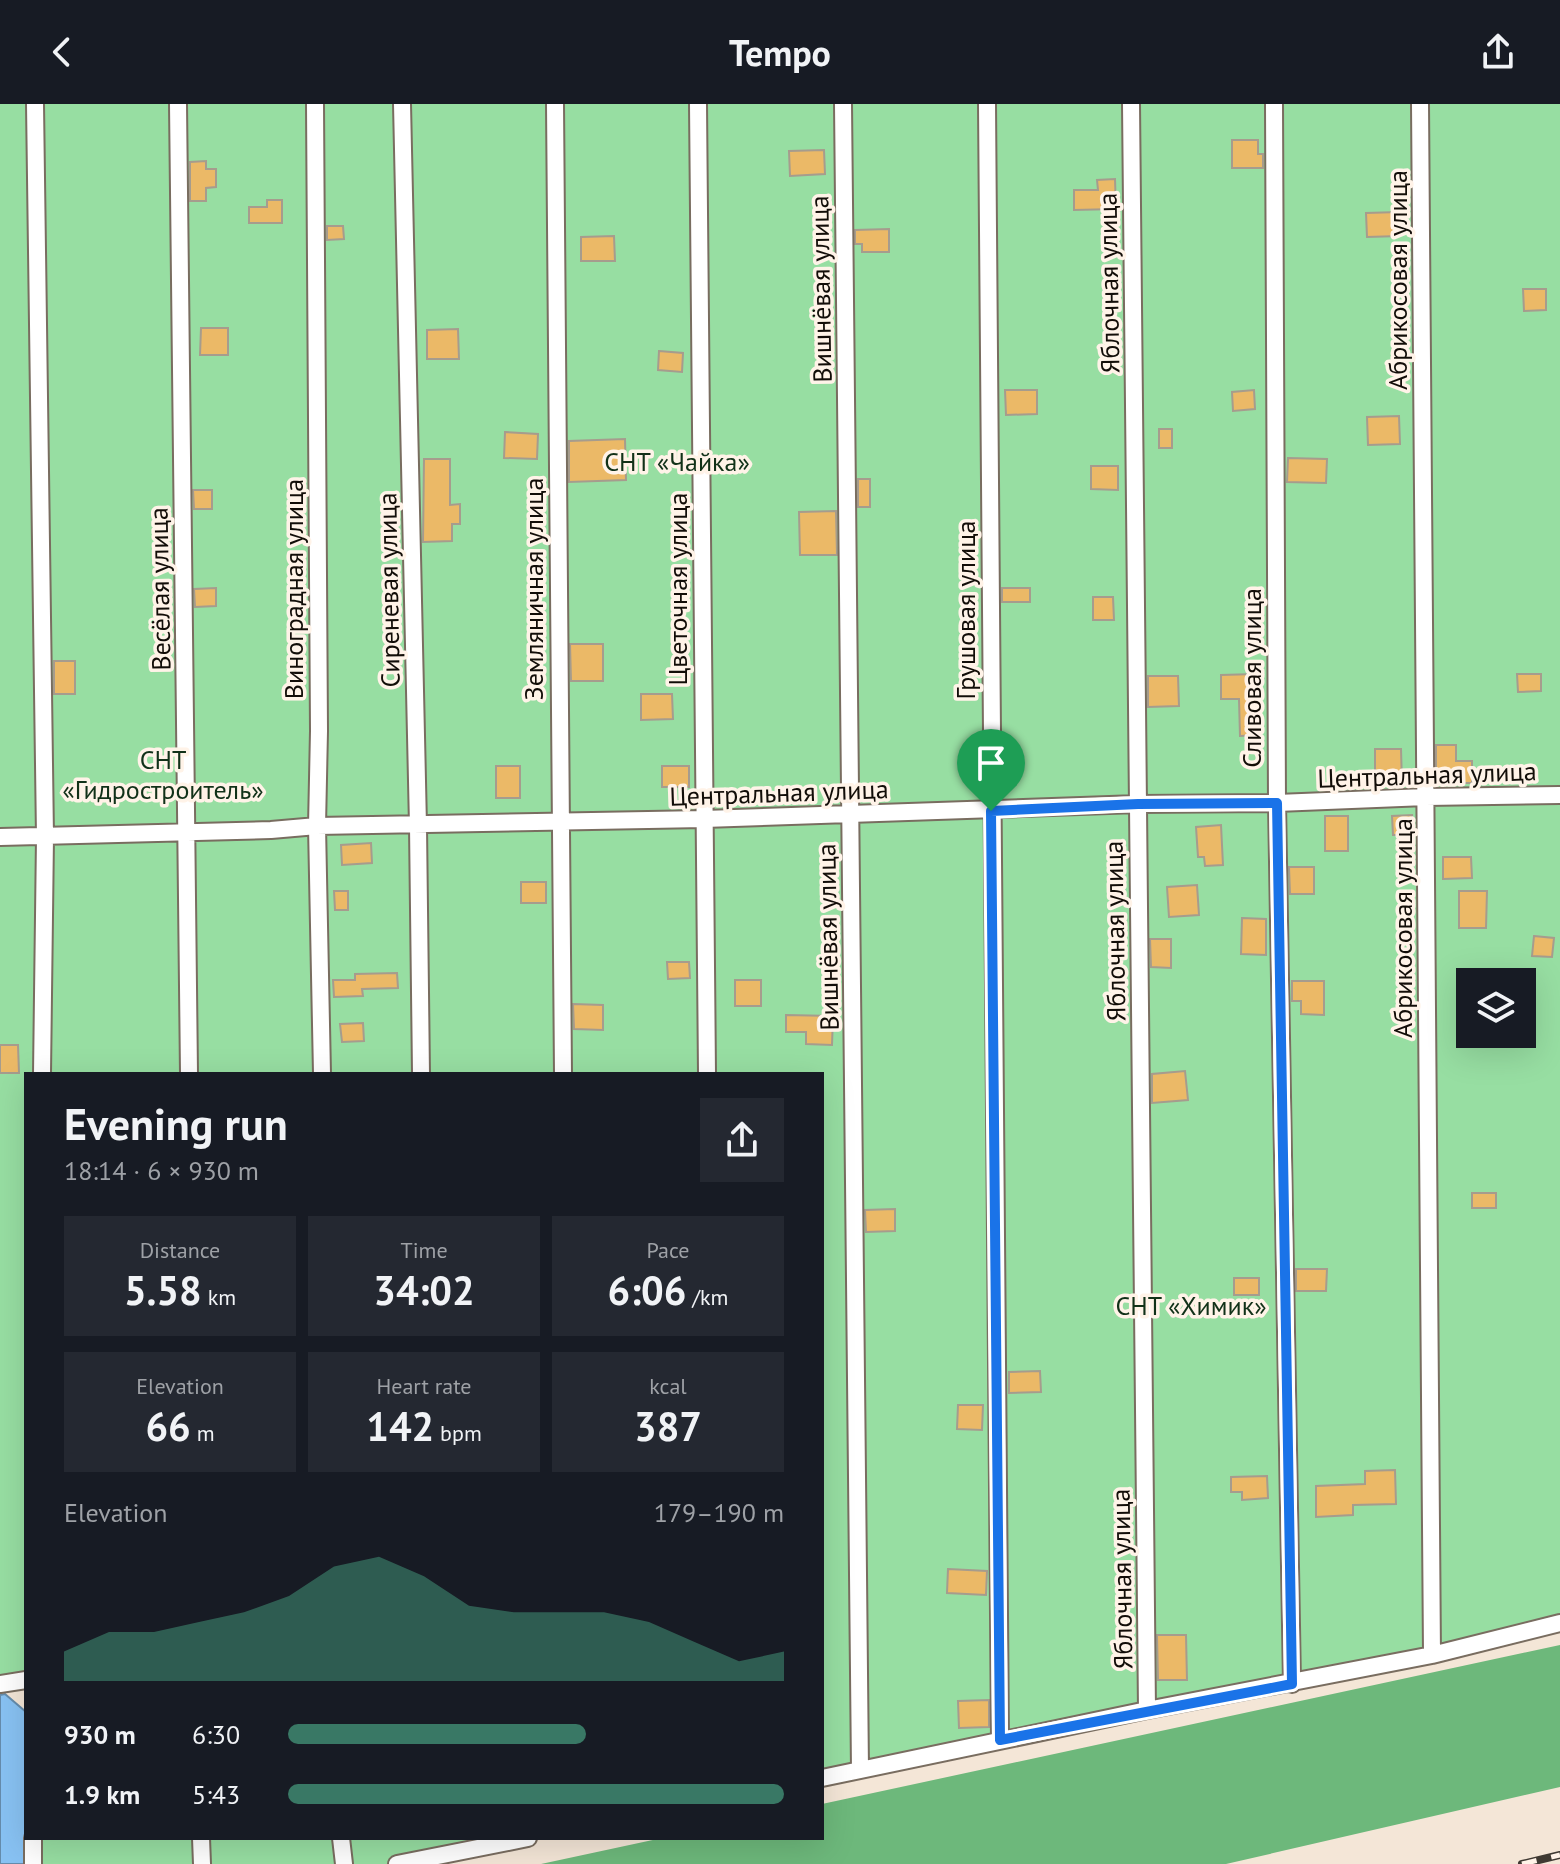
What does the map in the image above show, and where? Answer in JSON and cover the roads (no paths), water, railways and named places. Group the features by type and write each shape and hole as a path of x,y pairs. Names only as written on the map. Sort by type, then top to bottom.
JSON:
{"street":[{"path":"35,104 45,837 42,1072"},
{"name":"Весёлая улица","path":"178,104 189,1072"},
{"name":"Виноградная улица","path":"315,104 317,826 322,1072"},
{"name":"Сиреневая улица","path":"402,104 421,1072"},
{"name":"Земляничная улица","path":"555,104 563,1072"},
{"name":"Цветочная улица","path":"698,104 707,1072"},
{"name":"Вишнёвая улица","path":"843,104 860,1770"},
{"name":"Грушовая улица","path":"987,104 1000,1740"},
{"name":"Яблочная улица","path":"1131,104 1147,1710"},
{"name":"Сливовая улица","path":"1274,104 1277,803 1292,1684"},
{"name":"Абрикосовая улица","path":"1420,104 1432,1655"},
{"name":"Центральная улица","path":"0,837 271,830 317,826 704,819 1138,804 1560,795"},
{"path":"824,1778 1147,1710 1432,1655 1560,1623"},
{"path":"0,1684 24,1680"},
{"path":"33,1840 33,1864"},
{"path":"201,1840 202,1864"},
{"path":"341,1840 344,1864"},
{"path":"428,1840 429,1856"},
{"path":"397,1864 517,1840"}],"water":[{"path":"5,1694 24,1710 26,1864 0,1864 0,1695"}],"railway":[{"path":"1522,1864 1560,1855"}],"park label":[{"name":"СНТ «Чайка»","path":"677,462"},
{"name":"СНТ «Гидростроитель»","path":"163,775"},
{"name":"СНТ «Химик»","path":"1191,1306"}]}
